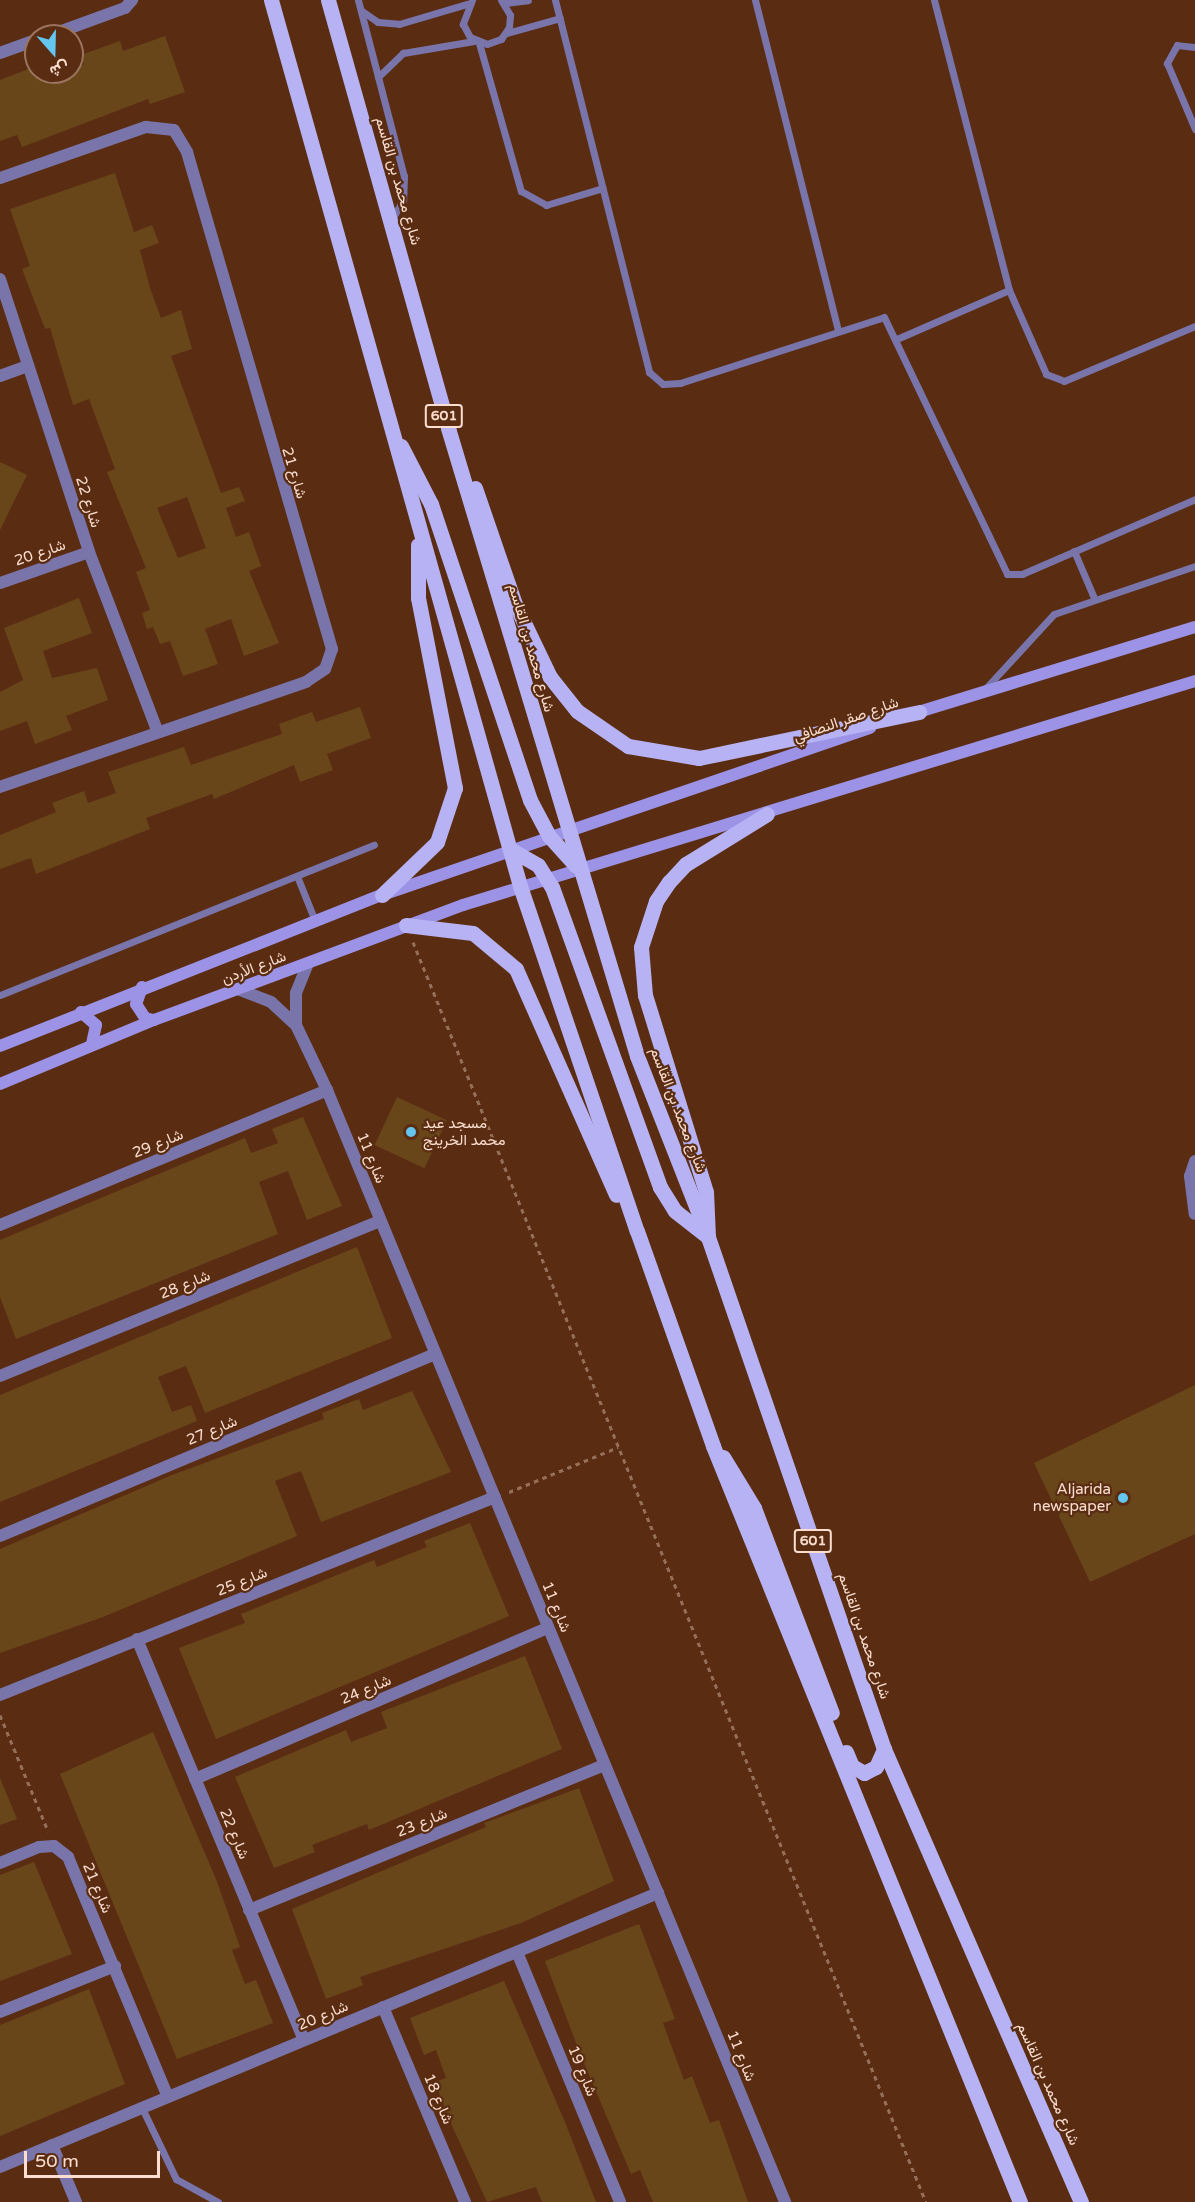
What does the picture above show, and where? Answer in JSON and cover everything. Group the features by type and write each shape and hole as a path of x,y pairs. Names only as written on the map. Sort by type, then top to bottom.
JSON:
{"main road":[{"path":"271,0 396,439 419,536 520,886 637,1231 713,1446 1018,2202"},
{"name":"شارع محمد بن القاسم","path":"328,0 448,428 566,830 637,1056 708,1237 884,1749 977,1969 1081,2202"},
{"path":"448,428 541,661 577,711 611,736 651,753 699,758 919,712"},
{"path":"396,439 423,481 530,800 549,836 578,868"},
{"path":"382,895 437,842 455,788 418,598 419,536"},
{"name":"شارع صقر النصافي","path":"510,849 919,712 1195,627"},
{"path":"520,886 767,813 1195,681"},
{"path":"708,1237 706,1192 645,995 641,947 649,916 669,882 686,864 767,813"},
{"path":"510,849 525,854 547,877 660,1187 675,1211 708,1237"},
{"name":"شارع الأردن","path":"0,1046 142,987 382,895 510,849"},
{"name":"شارع الأردن","path":"0,1084 154,1020 240,990 406,925 520,886"},
{"path":"406,925 473,933 516,969 637,1231"},
{"path":"142,987 136,1004 139,1012 154,1020"},
{"path":"81,1012 96,1025 92,1044"},
{"path":"713,1446 754,1508 852,1767 871,1772 884,1749"}],"street":[{"path":"81,24 125,8 132,0"},
{"path":"0,53 24,44"},
{"name":"شارع 21","path":"0,178 146,127 174,130 187,152 332,649 325,669 306,682 157,730 0,787"},
{"name":"شارع 22","path":"0,279 89,552 157,730"},
{"path":"0,376 28,366"},
{"name":"شارع 20","path":"0,583 89,552"},
{"name":"شارع 11","path":"296,1025 296,993 308,963"},
{"name":"شارع 11","path":"240,990 272,1002 296,1025 327,1090 785,2202"},
{"name":"شارع 29","path":"0,1225 327,1090"},
{"path":"1195,1161 1190,1176 1195,1215"},
{"name":"شارع 28","path":"0,1377 380,1221"},
{"name":"شارع 27","path":"0,1536 436,1354"},
{"name":"شارع 25","path":"0,1695 495,1497"},
{"name":"شارع 24","path":"195,1779 549,1628"},
{"name":"شارع 22","path":"137,1639 304,2040"},
{"name":"شارع 23","path":"249,1910 605,1765"},
{"path":"0,1863 54,1846"},
{"name":"شارع 21","path":"54,1846 68,1857 168,2097"},
{"name":"شارع 20","path":"0,2167 658,1893"},
{"name":"شارع 19","path":"517,1952 620,2202"},
{"path":"0,2012 115,1966"},
{"path":"977,1969 1089,2202"},
{"name":"شارع 18","path":"383,2007 465,2202"},
{"path":"52,2145 76,2202"}],"lane":[{"path":"358,0 405,184 391,221"},
{"path":"507,33 510,15 503,2 528,0"},
{"path":"555,0 650,372 663,384 680,383 884,317 899,338 1000,568 1007,574 1022,574 1195,499"},
{"path":"755,0 838,330"},
{"path":"934,0 1009,290 1046,374 1054,382 1195,326"},
{"path":"360,9 388,24 441,15 471,1"},
{"path":"471,1 463,24 478,42 521,191 546,205 603,188"},
{"path":"378,77 403,53 450,41 495,42 507,33 560,18"},
{"path":"1195,47 1177,45 1167,63 1195,129"},
{"path":"899,338 1009,290"},
{"path":"1074,551 1094,598"},
{"path":"981,692 1054,614 1094,598 1195,566"},
{"path":"0,995 374,844"},
{"path":"297,876 315,921"},
{"path":"142,2108 176,2179 218,2202"}],"path":[{"path":"406,925 926,2202"},
{"path":"495,1497 618,1447"},
{"path":"0,1715 54,1846"}],"building":[{"path":"165,36 185,92 150,104 148,99 22,147 17,135 0,141 0,80 24,71 24,84 84,84 84,54 120,41 123,51"},
{"path":"115,173 134,232 152,225 159,243 140,250 150,288 161,318 181,310 192,349 171,356 221,493 239,487 245,501 226,508 236,537 249,532 261,566 249,571 279,643 244,656 231,619 205,629 218,664 183,676 170,641 160,644 153,627 147,629 142,613 150,610 136,572 146,568 107,472 115,469 89,399 73,405 50,328 45,329 22,269 30,266 10,209","holes":["187,497 206,548 178,558 157,508"]},
{"path":"0,462 27,475 0,530"},
{"path":"79,598 92,633 43,651 52,678 97,668 108,700 66,716 72,730 35,744 27,721 0,731 0,692 23,680 4,628"},
{"path":"360,707 371,738 327,754 333,770 300,782 294,765 214,799 212,794 146,818 150,829 36,874 31,858 0,869 0,835 56,812 52,803 84,791 88,803 116,793 108,772 184,747 191,765 282,734 279,724 312,712 316,722"},
{"name":"مسجد عيد محمد الخرينج","path":"397,1097 447,1120 424,1168 375,1145"},
{"path":"303,1117 342,1206 307,1220 288,1171 259,1182 278,1234 16,1339 0,1297 0,1240 245,1138 251,1153 278,1143 272,1129"},
{"path":"357,1247 392,1338 205,1413 186,1366 158,1377 172,1412 191,1405 197,1421 0,1502 0,1395"},
{"name":"Aljarida newspaper","path":"1195,1385 1195,1534 1090,1582 1034,1463"},
{"path":"412,1391 451,1472 321,1522 301,1471 275,1481 297,1536 103,1617 0,1653 0,1549 172,1475 324,1419 322,1413 359,1399 363,1410"},
{"path":"470,1523 509,1616 216,1739 179,1648 245,1623 241,1614 374,1560 377,1567 427,1547 424,1541"},
{"path":"525,1656 562,1749 369,1830 367,1824 312,1845 315,1852 274,1868 235,1777 346,1730 351,1742 387,1728 381,1712"},
{"path":"153,1732 216,1879 240,1947 232,1950 245,1984 256,1980 273,2023 177,2059 60,1774"},
{"path":"0,1778 17,1819 0,1825"},
{"path":"579,1788 614,1881 521,1923 360,1977 363,1985 326,1999 292,1909 486,1827 484,1823"},
{"path":"34,1862 72,1954 0,1981 0,1875"},
{"path":"639,1924 675,2019 663,2023 684,2080 692,2076 710,2123 719,2120 748,2202 653,2202 640,2170 631,2174 581,2056 545,1961"},
{"path":"504,1981 565,2122 596,2202 542,2202 536,2187 487,2202 448,2117 435,2082 446,2078 436,2050 424,2055 410,2018"},
{"path":"89,1989 125,2084 0,2136 0,2025"}],"place":[{"name":"مسجد عيد محمد الخرينج","path":"411,1132"},
{"name":"Aljarida newspaper","path":"1123,1498"}]}
